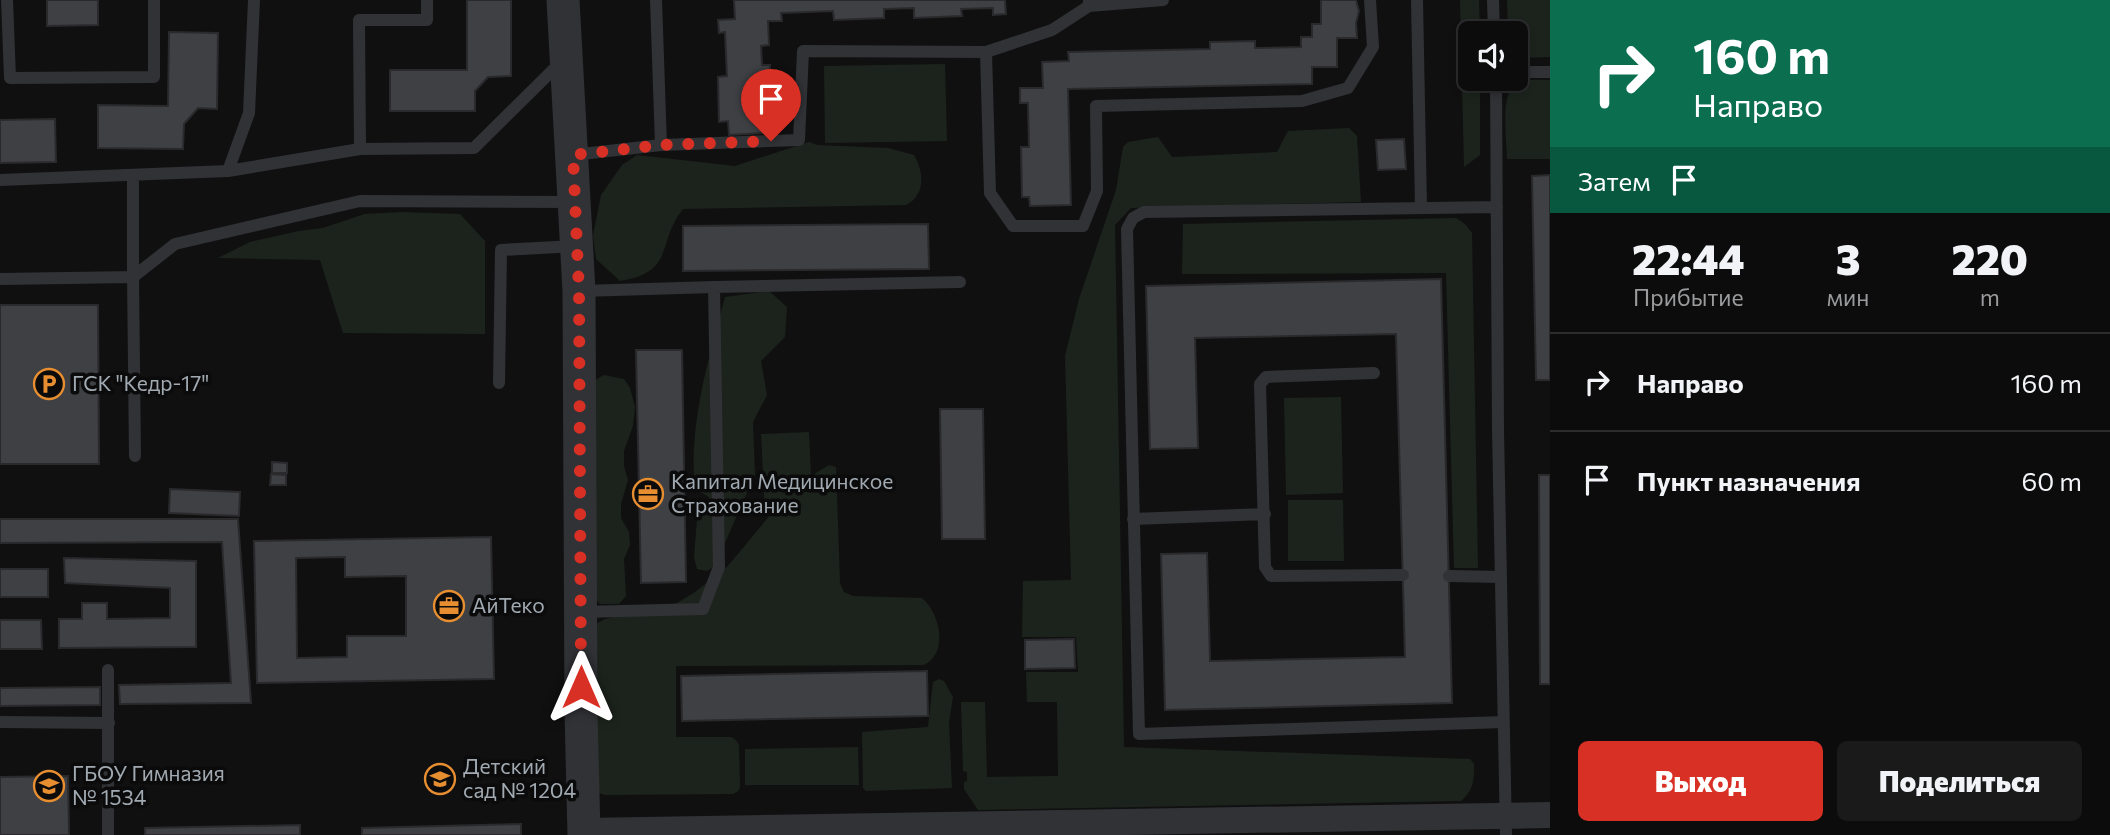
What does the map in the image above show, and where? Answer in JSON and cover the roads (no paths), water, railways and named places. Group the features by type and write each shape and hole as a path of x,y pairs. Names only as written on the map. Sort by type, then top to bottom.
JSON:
{"street":[{"path":"563,0 579,291 584,833 1506,825 1550,815"}],"lane":[{"path":"7,0 10,78 69,78 154,77 154,0"},
{"path":"228,171 248,113 254,0"},
{"path":"359,149 359,20 427,20 427,0"},
{"path":"656,0 661,145"},
{"path":"573,155 661,145 799,140 803,51 986,52 1052,30 1089,3 1163,0"},
{"path":"986,52 990,193 1013,226 1083,226 1097,191 1096,106 1303,101 1348,88 1373,47 1370,0"},
{"path":"1417,0 1421,207"},
{"path":"1493,0 1494,21"},
{"path":"0,180 228,171 359,149 474,148 566,57"},
{"path":"1528,72 1550,72"},
{"path":"1496,91 1506,825"},
{"path":"133,175 135,456"},
{"path":"0,279 133,277 175,244 360,201 575,201"},
{"path":"1497,207 1144,212 1133,218 1127,229 1139,734 1504,722"},
{"path":"499,383 501,250 577,246"},
{"path":"579,291 960,282"},
{"path":"581,612 703,609 719,567 714,286"},
{"path":"1374,373 1266,377 1260,384 1265,567 1271,576 1403,575"},
{"path":"1133,519 1265,514"},
{"path":"1449,576 1501,577"},
{"path":"107,670 108,835"},
{"path":"0,722 109,723"}],"place":[{"name":"ГСК \"Кедр-17\"","path":"49,384"},
{"name":"Капитал Медицинское Страхование","path":"648,494"},
{"name":"АйТеко","path":"449,606"},
{"name":"Детский сад № 1204","path":"440,779"},
{"name":"ГБОУ Гимназия № 1534","path":"49,786"}]}
